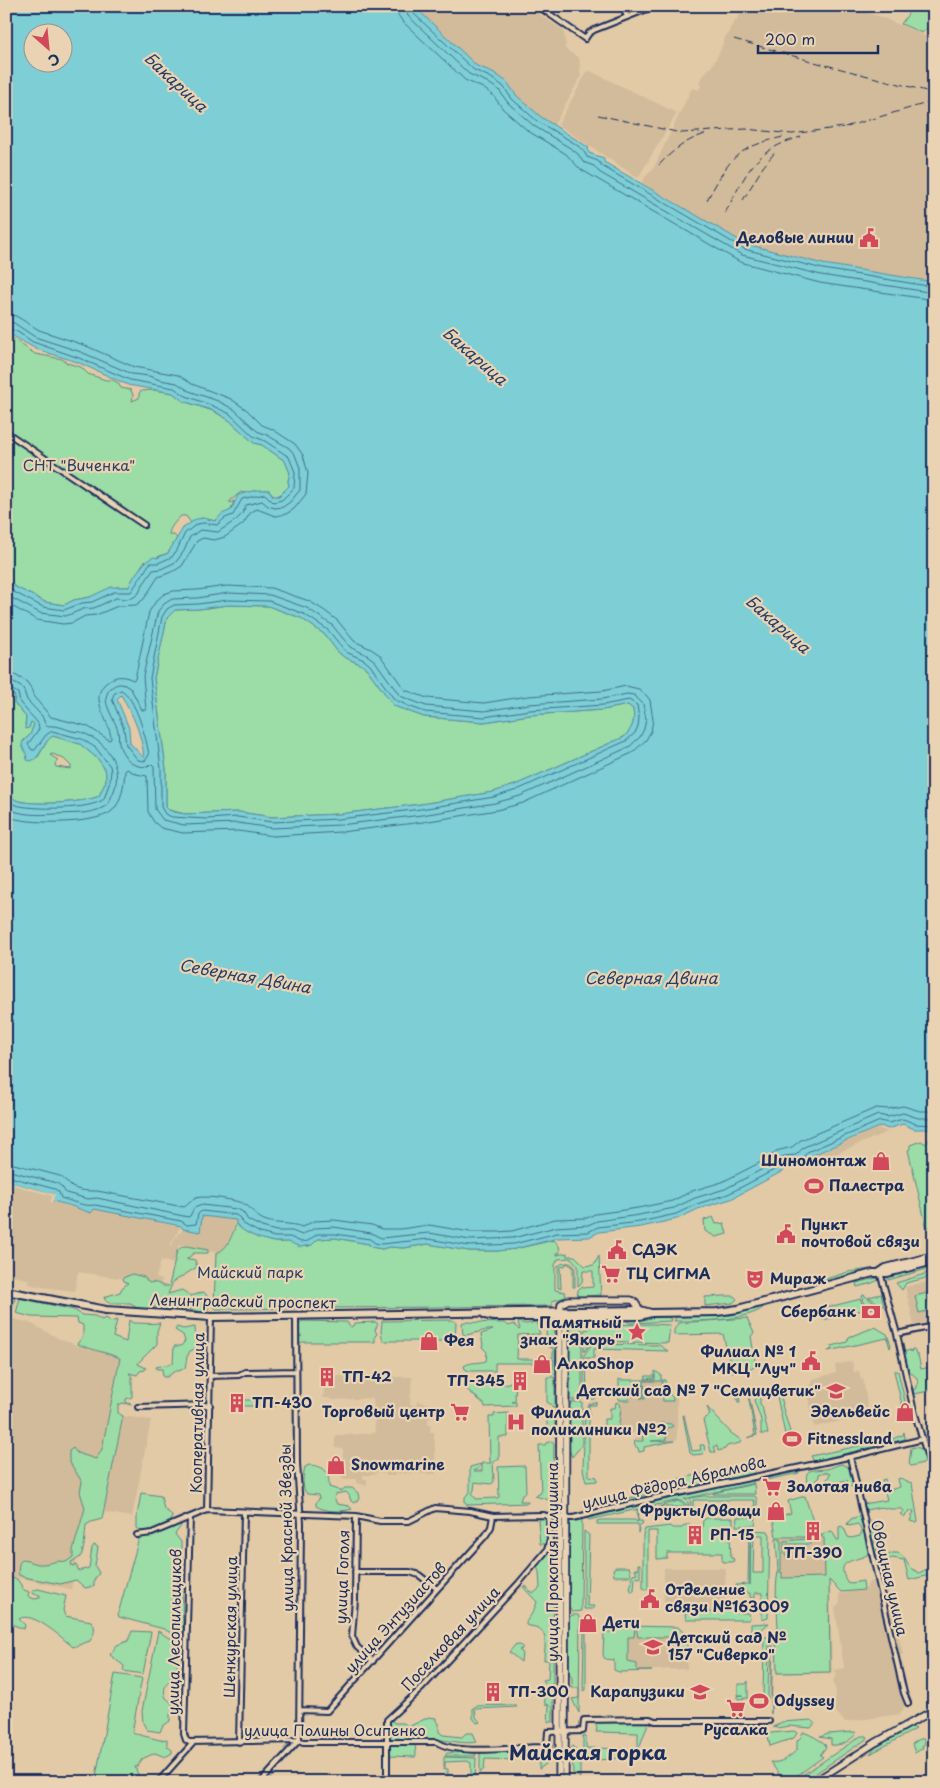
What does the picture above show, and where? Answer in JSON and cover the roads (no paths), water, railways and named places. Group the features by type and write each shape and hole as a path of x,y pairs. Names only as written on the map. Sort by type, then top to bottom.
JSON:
{"main road":[{"name":"Ленинградский проспект","path":"563,1314 640,1316 651,1313 717,1312 738,1309 934,1256"},
{"name":"Ленинградский проспект","path":"880,1272 887,1273 934,1261"},
{"name":"Ленинградский проспект","path":"6,1291 106,1310 211,1317 481,1314 494,1317 640,1310 651,1313"},
{"path":"563,1314 561,1304 568,1300 632,1300 640,1310"},
{"name":"улица Прокопия Галушина","path":"559,1782 562,1732 563,1314"},
{"path":"814,1782 875,1743 934,1710"},
{"name":"улица Прокопия Галушина","path":"562,1732 565,1782"}],"street":[{"path":"538,6 585,39 594,30 655,6"},
{"path":"623,6 628,17"},
{"path":"926,6 934,13"},
{"path":"6,432 144,525"},
{"path":"880,1272 897,1334 913,1407 934,1479"},
{"name":"улица Красной Звезды","path":"296,1316 297,1463 300,1514 299,1740"},
{"name":"Кооперативная улица","path":"207,1510 211,1317"},
{"path":"897,1334 934,1326"},
{"path":"210,1376 239,1376 246,1372 296,1372"},
{"path":"138,1408 210,1405"},
{"name":"улица Фёдора Абрамова","path":"136,1535 152,1533 207,1510 244,1513 287,1512 356,1516 380,1521 409,1521 435,1508 470,1511 493,1516 544,1515 573,1518 923,1439"},
{"name":"Овощная улица","path":"850,1457 897,1665 908,1703"},
{"name":"Шенкурская улица","path":"239,1742 244,1513"},
{"name":"улица Гоголя","path":"356,1516 355,1600 352,1636 357,1647 373,1661"},
{"name":"улица Энтузиастов","path":"300,1710 327,1712 486,1535 491,1527 493,1516"},
{"name":"улица Лесопильщиков","path":"190,1517 184,1734 186,1740 193,1743"},
{"name":"Поселковая улица","path":"387,1782 386,1720 422,1688 547,1550 550,1540 549,1517"},
{"path":"355,1572 410,1572 419,1575 437,1589"},
{"path":"562,1732 583,1731 584,1720 769,1721"},
{"name":"улица Полины Осипенко","path":"193,1743 299,1740 303,1742 437,1742 445,1747 478,1749 543,1747 547,1744 548,1732 562,1732"},
{"path":"261,1782 299,1740"},
{"path":"158,1782 193,1743"}],"water":[{"path":"6,6 414,6 477,66 493,72 507,82 516,95 541,117 588,147 589,153 604,158 604,162 746,244 823,264 934,282 934,1129 914,1129 903,1124 888,1129 881,1126 808,1157 805,1164 784,1168 783,1171 731,1199 698,1209 677,1219 641,1227 599,1232 589,1237 558,1238 515,1249 497,1251 469,1251 428,1244 382,1249 371,1247 369,1244 335,1238 318,1239 312,1245 300,1247 289,1242 274,1242 258,1238 244,1231 236,1224 236,1220 202,1216 200,1232 183,1229 181,1226 94,1209 91,1213 52,1201 54,1194 6,1181 6,792 23,802 45,803 82,800 99,796 106,781 106,773 98,759 80,744 53,736 34,759 31,761 27,760 22,743 30,735 34,724 31,722 29,728 25,729 26,717 14,703 15,696 6,690 6,582 45,602 64,605 74,600 90,597 111,587 129,587 136,574 147,561 168,553 183,528 196,519 204,518 215,521 222,514 231,510 238,495 256,490 269,490 273,496 279,496 289,486 290,473 285,461 262,445 254,443 229,420 214,411 183,401 173,393 128,385 77,362 36,349 6,332","holes":["228,605 268,606 301,618 324,634 344,657 367,669 394,706 424,717 484,722 530,715 603,710 628,705 633,709 633,724 624,737 515,785 493,792 421,804 339,814 272,817 239,812 185,814 174,812 166,807 166,769 154,678 167,618 175,610","121,695 139,733 144,758 130,743 129,728 117,699"]}],"waterway":[{"path":"284,1749 289,1743"},
{"path":"268,1782 275,1775"}],"railway":[{"path":"734,39 934,93"},
{"path":"845,127 934,101"},
{"path":"598,115 681,133 746,129 792,134 851,126"},
{"path":"659,165 680,146 705,134"},
{"path":"707,200 722,174 735,157 754,146 783,137"},
{"path":"725,213 739,186 753,165 772,149 801,137"},
{"path":"743,200 763,167 776,151"}],"place":[{"name":"Деловые линии","path":"869,238"},
{"name":"Шиномонтаж","path":"881,1161"},
{"name":"Палестра","path":"814,1186"},
{"name":"Пункт почтовой связи","path":"786,1234"},
{"name":"СДЭК","path":"617,1250"},
{"name":"ТЦ СИГМА","path":"611,1274"},
{"name":"Мираж","path":"755,1279"},
{"name":"Сбербанк","path":"871,1312"},
{"name":"Памятный знак \"Якорь\"","path":"637,1332"},
{"name":"Фея","path":"429,1341"},
{"name":"Филиал № 1 МКЦ \"Луч\"","path":"811,1361"},
{"name":"АлкоShop","path":"542,1364"},
{"name":"ТП-42","path":"327,1377"},
{"name":"ТП-345","path":"520,1381"},
{"name":"Детский сад № 7 \"Семицветик\"","path":"836,1391"},
{"name":"ТП-430","path":"237,1403"},
{"name":"Торговый центр","path":"460,1412"},
{"name":"Эдельвейс","path":"905,1412"},
{"name":"Филиал поликлиники №2","path":"516,1422"},
{"name":"Fitnessland","path":"792,1439"},
{"name":"Snowmarine","path":"336,1465"},
{"name":"Золотая нива","path":"772,1487"},
{"name":"Фрукты/Овощи","path":"776,1511"},
{"name":"ТП-390","path":"813,1531"},
{"name":"РП-15","path":"695,1535"},
{"name":"Отделение связи №163009","path":"650,1599"},
{"name":"Дети","path":"588,1623"},
{"name":"Детский сад № 157 \"Сиверко\"","path":"653,1647"},
{"name":"ТП-300","path":"493,1692"},
{"name":"Карапузики","path":"700,1692"},
{"name":"Odyssey","path":"759,1701"},
{"name":"Русалка","path":"736,1708"}],"district":[{"name":"Майская горка","path":"588,1753"}],"water label":[{"name":"Бакарица","path":"176,82"},
{"name":"Бакарица","path":"475,356"},
{"name":"Бакарица","path":"778,624"},
{"name":"Северная Двина","path":"245,976"},
{"name":"Северная Двина","path":"651,978"}],"park label":[{"name":"СНТ \"Виченка\"","path":"79,466"},
{"name":"Майский парк","path":"250,1273"}]}
